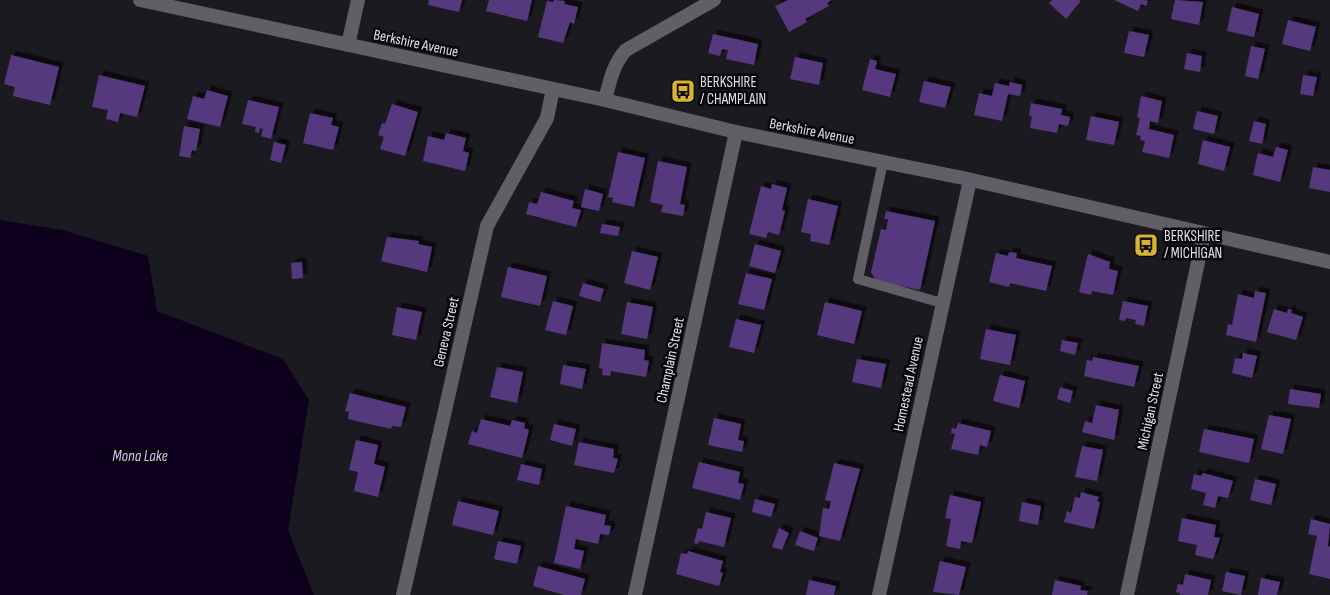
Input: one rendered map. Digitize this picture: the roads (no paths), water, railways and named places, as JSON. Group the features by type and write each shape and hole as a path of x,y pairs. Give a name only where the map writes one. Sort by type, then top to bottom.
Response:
{"street":[{"name":"Berkshire Avenue","path":"140,0 605,100 736,132 970,180 1330,262"},
{"path":"348,46 358,0"},
{"path":"605,100 612,72 618,59 626,50 714,0"},
{"name":"Geneva Street","path":"404,595 487,226 547,118 554,89"},
{"name":"Champlain Street","path":"635,595 736,132"},
{"name":"Homestead Avenue","path":"879,595 970,180"},
{"name":"Michigan Street","path":"1127,595 1204,234"}],"lane":[{"path":"883,162 858,279 942,303"}],"water":[{"name":"Mona Lake","path":"0,220 62,230 148,256 157,311 283,359 309,400 288,530 314,595 0,595"}],"place":[{"name":"BERKSHIRE / CHAMPLAIN","path":"683,91"},
{"name":"BERKSHIRE / MICHIGAN","path":"1146,245"}]}
